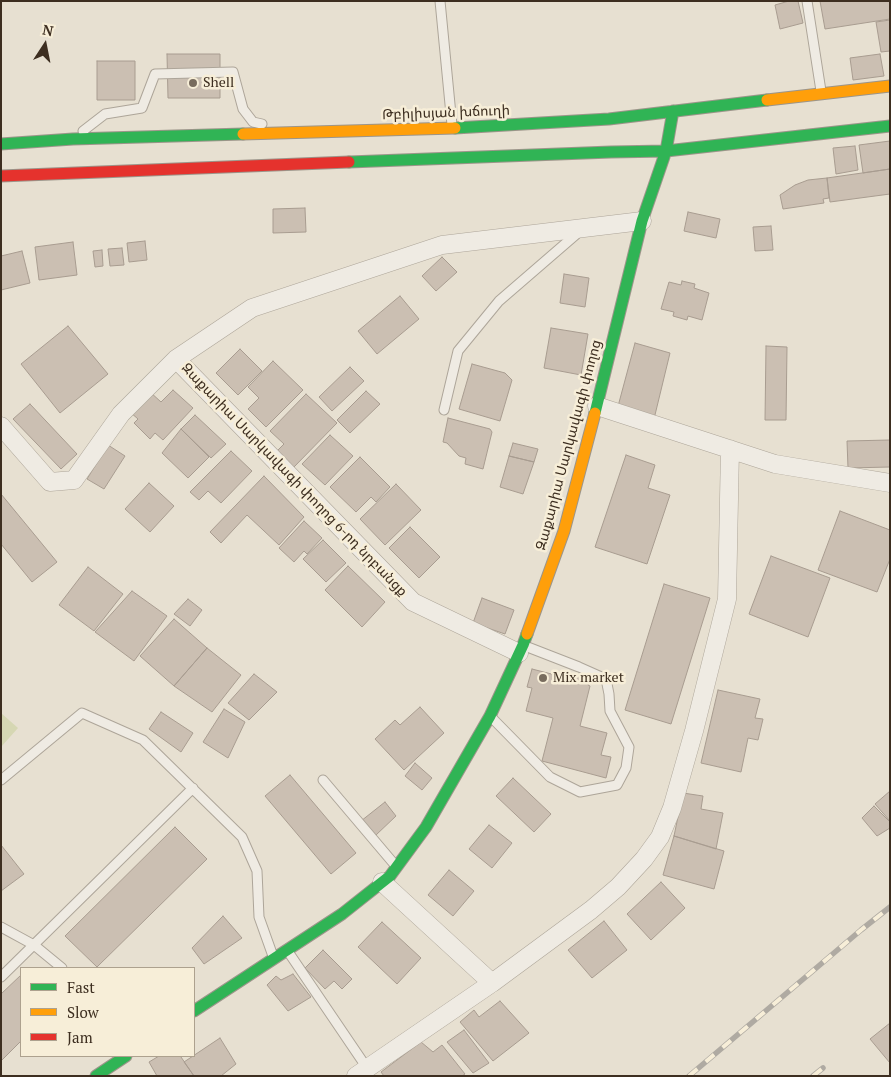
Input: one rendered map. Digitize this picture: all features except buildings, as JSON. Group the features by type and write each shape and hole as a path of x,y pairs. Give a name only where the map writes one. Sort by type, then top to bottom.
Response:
{"main road":[{"name":"Թբիլիսյան խճուղի","path":"1,144 73,139 452,128 609,119 890,86"},
{"name":"Զաքարիա Սարկավագի փողոց","path":"195,1010 342,914 390,876 426,827 490,716 521,649 564,531 597,406 642,221 666,151 673,111"},
{"path":"1,176 666,151 890,126"},
{"path":"96,1076 124,1057"}],"street":[{"name":"Զաքարիա Սարկավագի փողոց 6-րդ նրբանցք","path":"1,426 50,482 74,480 121,414 176,359 252,308 442,245 642,221"},
{"name":"Զաքարիա Սարկավագի փողոց 6-րդ նրբանցք","path":"176,359 412,602 521,649"},
{"path":"597,406 775,464 890,483"},
{"path":"362,1072 492,983 591,910 618,887 644,859 660,837 672,808 692,739 727,599 730,450"},
{"path":"382,882 492,983"}],"lane":[{"path":"440,1 452,128"},
{"path":"807,1 821,94"},
{"path":"73,139 105,114 142,108 155,74 233,72 243,109 253,122 301,133"},
{"path":"444,410 458,351 499,301 584,228"},
{"path":"490,716 550,777 580,792 617,785 626,768 629,747 610,711 606,679 579,667 521,649"},
{"path":"1,780 82,713 143,740 242,837 257,871 259,917 274,959"},
{"path":"323,780 397,867"},
{"path":"1,977 193,788"},
{"path":"1,927 34,945 61,967"},
{"path":"287,951 362,1072"}],"green space":[{"path":"1,713 18,728 1,747"}],"railway":[{"path":"689,1076 890,907"},
{"path":"813,1076 823,1068"}],"traffic: fast":[{"path":"455,128 609,119 767,100"},
{"path":"595,413 642,221 666,151 673,111"},
{"path":"349,162 666,151 890,126"},
{"path":"1,144 73,139 243,134"},
{"path":"195,1010 342,914 390,876 426,827 490,716 527,634"},
{"path":"96,1076 124,1057"}],"traffic: slow":[{"path":"767,100 890,86"},
{"path":"243,134 455,128"},
{"path":"527,634 564,531 595,413"}],"traffic: jam":[{"path":"1,176 349,162"}],"place":[{"name":"Shell","path":"193,83"},
{"name":"Mix market","path":"543,678"}]}
